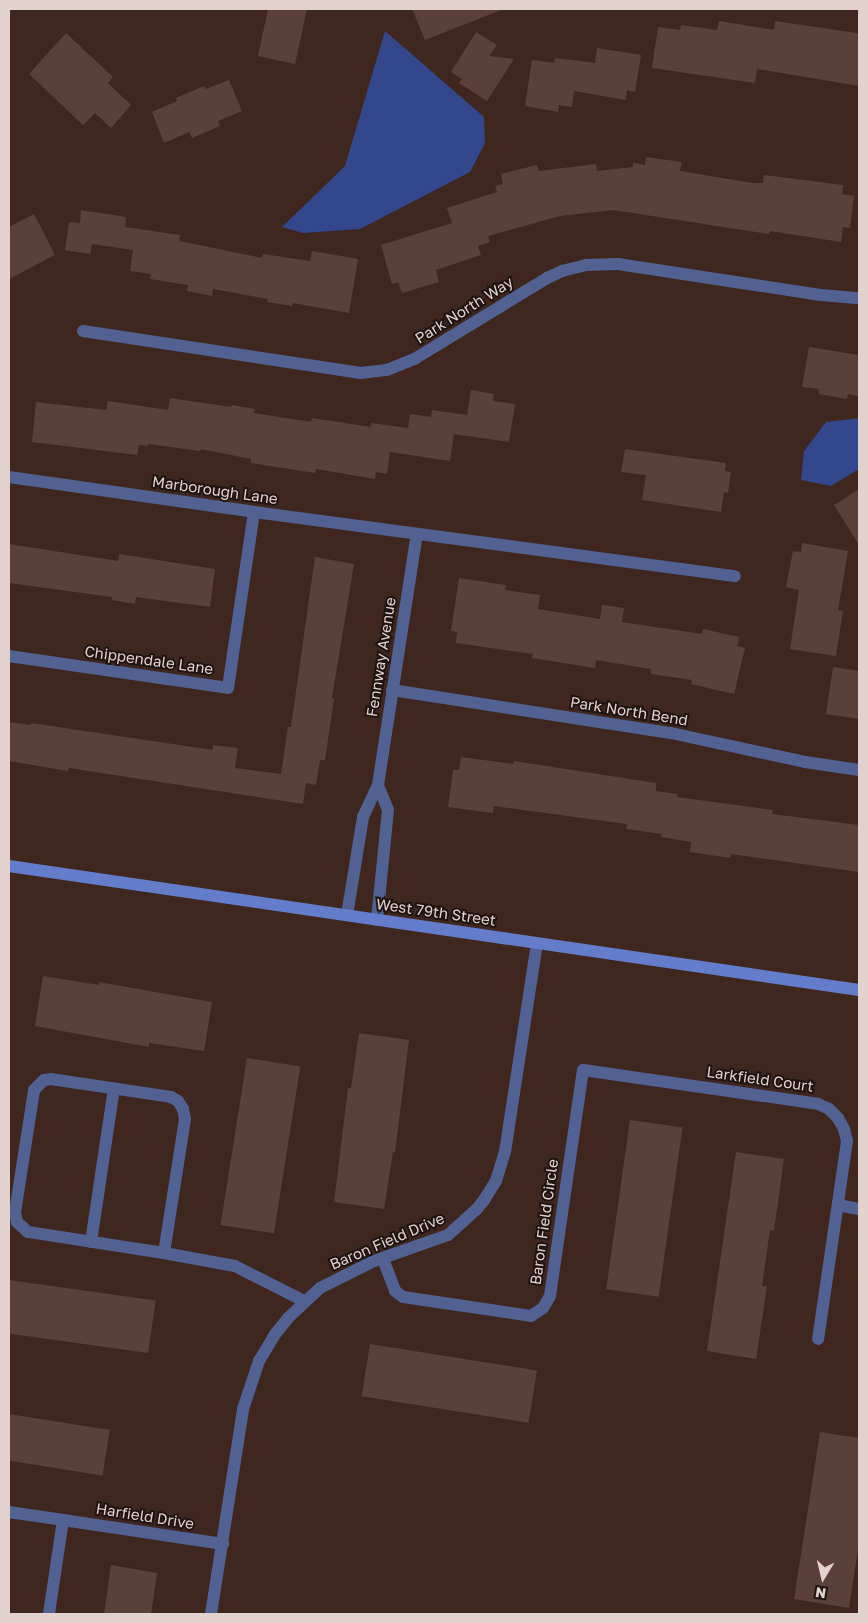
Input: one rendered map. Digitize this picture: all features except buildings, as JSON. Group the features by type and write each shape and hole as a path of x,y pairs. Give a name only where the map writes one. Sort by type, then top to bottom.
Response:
{"main road":[{"name":"West 79th Street","path":"9,866 859,990"}],"street":[{"name":"Park North Way","path":"83,331 361,373 387,370 416,358 547,278 562,271 586,265 618,264 821,295 859,298"},
{"name":"Marborough Lane","path":"9,477 254,512 736,576"},
{"name":"Chippendale Lane","path":"9,656 228,688 254,512"},
{"name":"Fennway Avenue","path":"347,915 363,817 378,785 417,534"},
{"name":"Park North Bend","path":"392,690 671,733 805,762 859,770"},
{"path":"377,920 388,810 378,785"},
{"name":"Baron Field Drive","path":"211,1614 243,1409 259,1362 276,1333 304,1301 337,1278 448,1235 476,1210 496,1181 507,1142 537,943"},
{"name":"Baron Field Circle","path":"383,1259 395,1291 403,1297 531,1316 540,1312 548,1304 550,1296 583,1070"},
{"name":"Larkfield Court","path":"583,1070 818,1104 829,1109 842,1123 847,1141 818,1339"},
{"path":"164,1253 184,1119 183,1109 178,1101 171,1098 51,1079 44,1080 36,1086 32,1096 15,1212 17,1222 28,1232 235,1266 304,1301"},
{"path":"91,1242 114,1089"},
{"path":"838,1205 859,1209"},
{"name":"Harfield Drive","path":"9,1512 223,1544"},
{"path":"49,1614 63,1520"}],"water":[{"path":"385,31 484,117 485,143 470,172 360,229 303,233 282,227 345,166"},
{"path":"859,418 859,469 831,486 801,480 804,451 826,422"}]}
